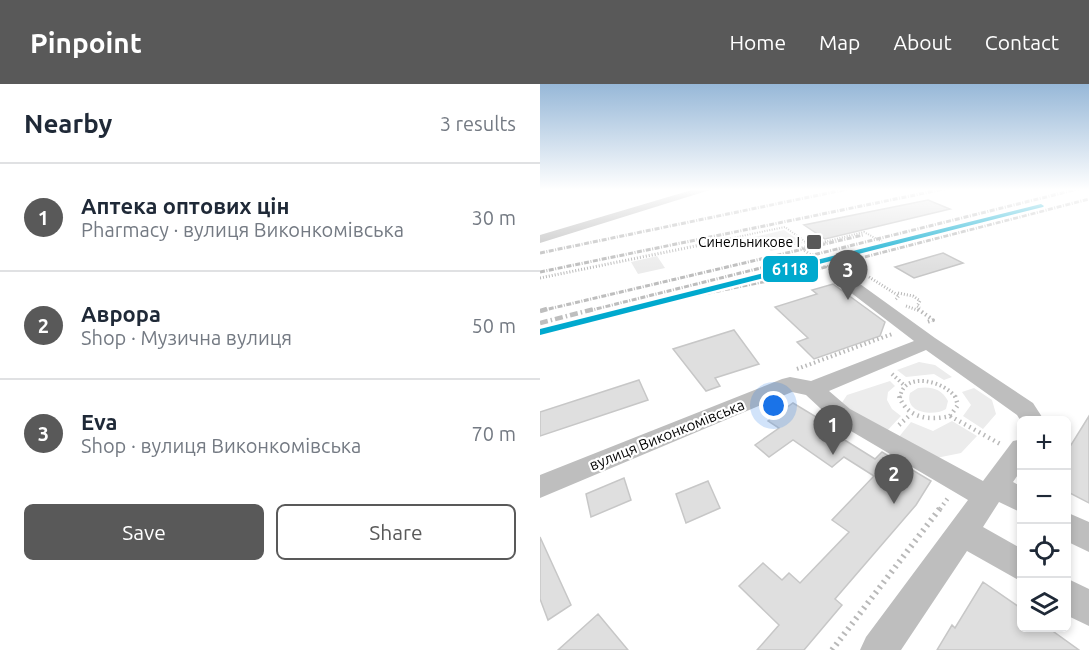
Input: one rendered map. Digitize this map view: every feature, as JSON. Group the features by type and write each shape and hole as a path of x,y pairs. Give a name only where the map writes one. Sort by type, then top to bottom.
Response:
{"street":[{"path":"540,239 619,215"},
{"path":"843,279 928,342 1025,409 1029,416"},
{"name":"вулиця Виконкомівська","path":"540,487 802,386 928,342"},
{"path":"802,386 842,414 960,482 1017,499"},
{"path":"879,650 1017,454"},
{"path":"1071,528 1089,538"},
{"path":"962,531 1017,564"},
{"path":"1071,598 1089,609"}],"path":[{"path":"540,278 784,227 810,245"},
{"path":"843,279 801,248 864,232 887,245"},
{"path":"866,275 901,295 913,296 920,301 917,306 936,319 933,320"},
{"path":"802,386 791,371 909,328"},
{"path":"950,416 958,405 957,398 945,386 919,381 911,382 901,390 900,402 912,414 931,420 950,416 1017,450"},
{"path":"832,650 960,482"}],"shaded area":[{"path":"784,230 803,243 771,251 754,237"},
{"path":"657,256 665,268 638,274 631,262"},
{"path":"919,362 935,365 952,377 944,380 934,374 906,377 897,370"},
{"path":"890,381 895,386 888,392 887,400 892,409 901,416 885,433 841,404 847,395"},
{"path":"918,388 932,388 939,391 948,401 946,409 927,413 915,409 909,400 910,393"},
{"path":"974,388 992,400 996,414 983,429 963,416 971,405 962,392"},
{"path":"952,421 977,436 961,453 936,458 898,438 911,422 933,431"}],"building":[{"path":"852,215 923,215 825,239 804,225"},
{"path":"943,253 963,263 914,278 895,267"},
{"path":"833,284 885,322 880,336 814,359 797,342 808,338 775,307 817,294 812,290"},
{"path":"734,330 759,364 715,378 720,386 706,391 673,349"},
{"path":"639,380 648,400 540,436 540,412"},
{"path":"793,403 818,418 814,421 875,459 882,452 931,481 916,505 835,599 842,605 804,650 757,650 779,625 739,586 763,563 782,580 789,573 800,583 849,532 832,520 874,476 844,457 832,467 793,440 769,457 755,445 779,428 768,421"},
{"path":"1089,416 1089,503 1071,494 1071,445"},
{"path":"624,478 631,500 591,517 586,494"},
{"path":"708,481 720,508 686,523 676,494"},
{"path":"540,537 571,605 548,620 540,599"},
{"path":"983,582 1017,606 1017,632 1054,632 1079,650 937,650 952,625 955,628"},
{"path":"598,614 628,650 558,650"}],"railway":[{"path":"540,253 721,215"},
{"path":"540,272 815,215"},
{"path":"588,311 972,215"},
{"path":"663,302 783,278 1025,215"},
{"path":"547,309 540,311 863,235"},
{"path":"540,323 594,309"}],"transit line":[{"name":"6118","path":"540,332 1004,215"}],"place":[{"name":"Синельникове І","path":"814,242"},
{"name":"Eva","path":"848,300"},
{"name":"Аптека оптових цін","path":"833,455"},
{"name":"Аврора","path":"894,504"}]}
